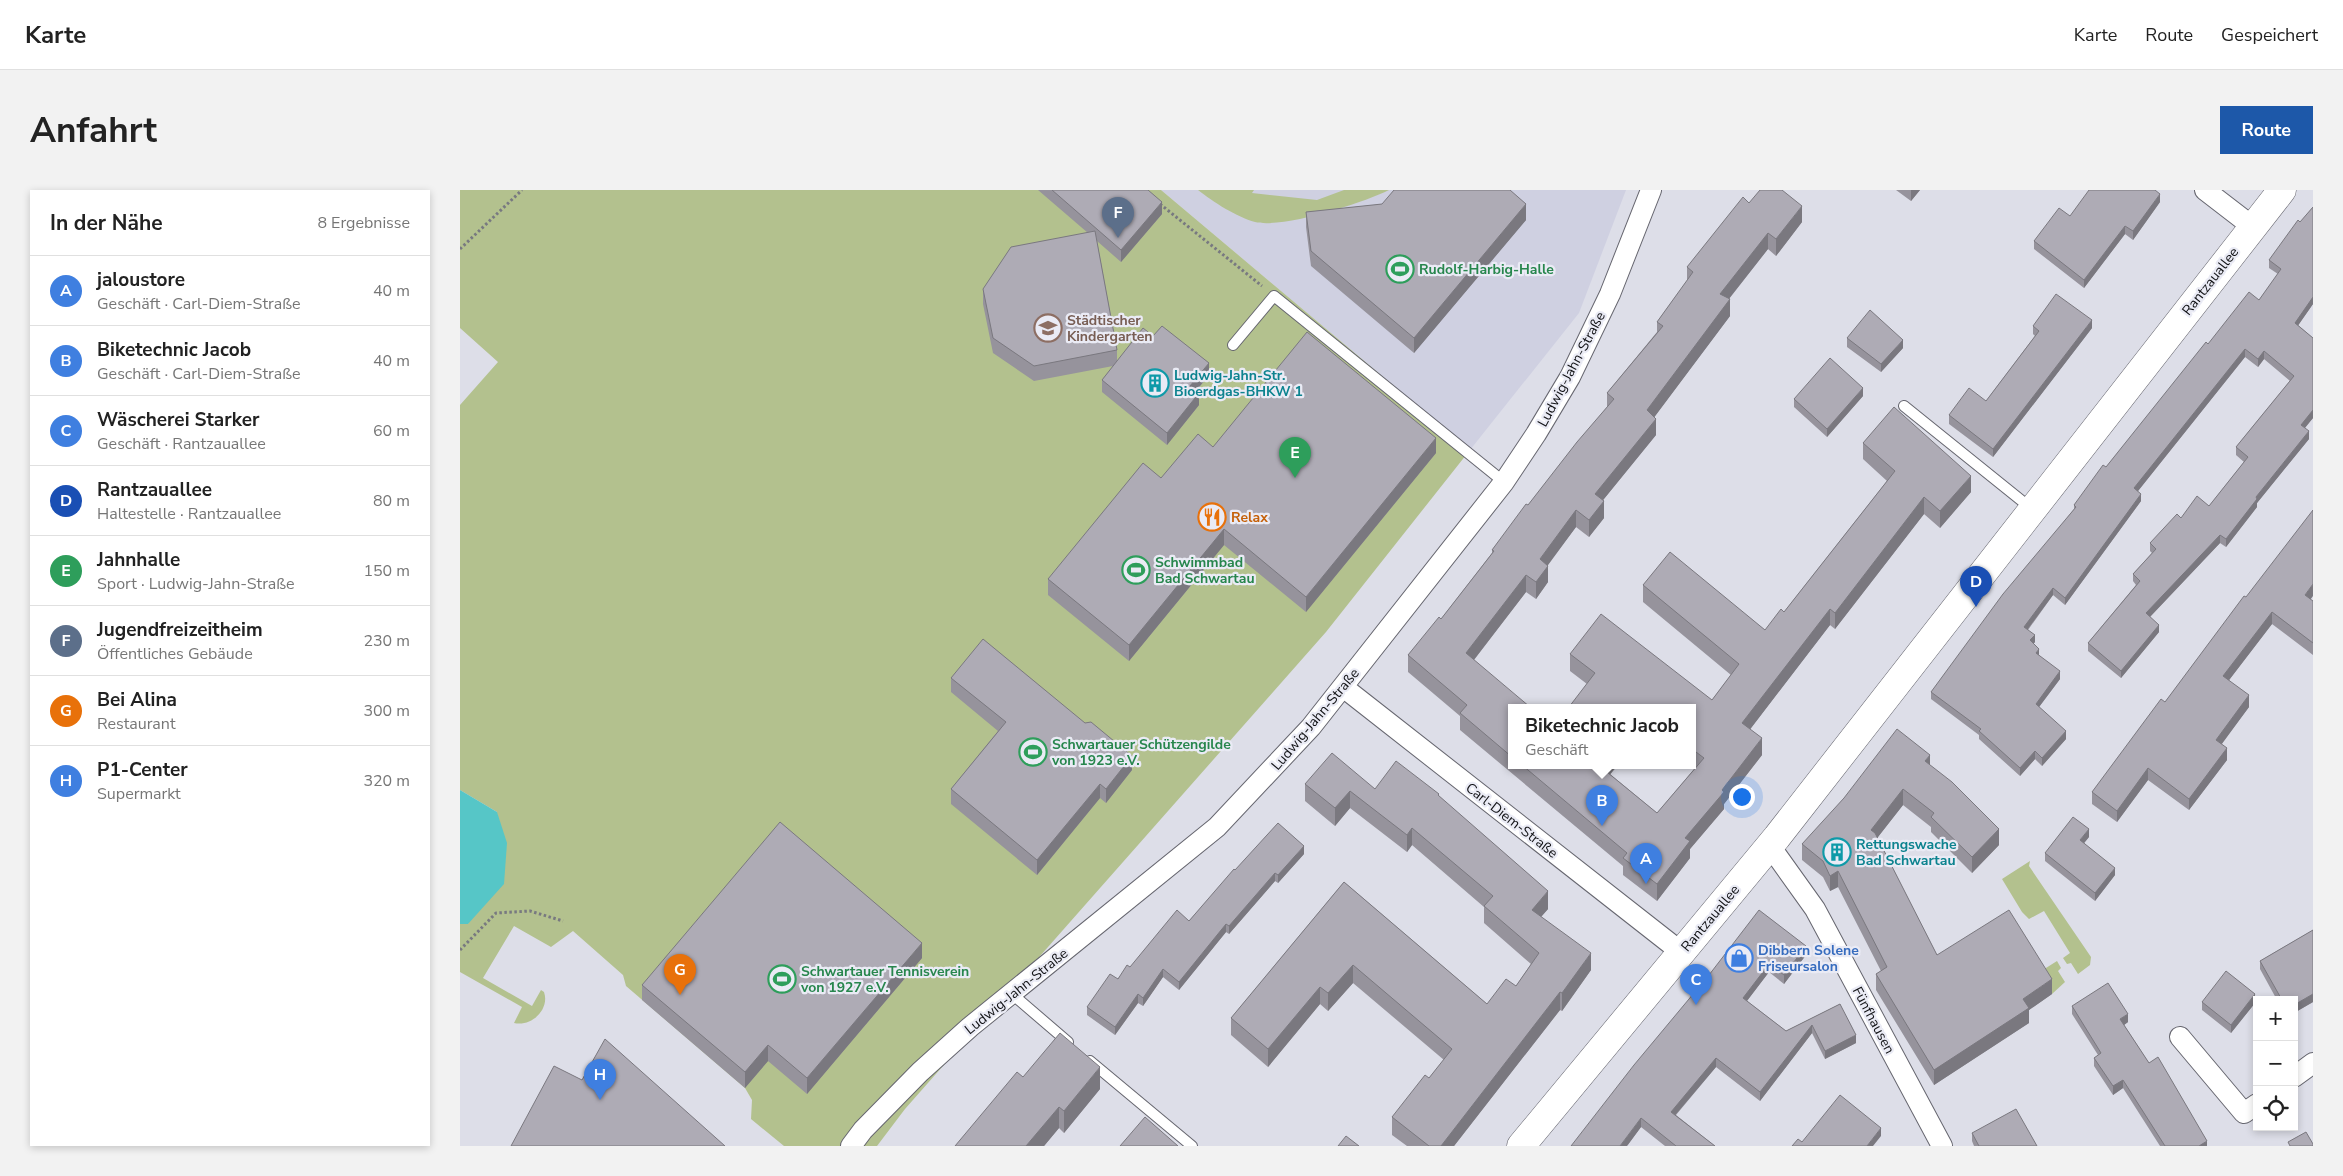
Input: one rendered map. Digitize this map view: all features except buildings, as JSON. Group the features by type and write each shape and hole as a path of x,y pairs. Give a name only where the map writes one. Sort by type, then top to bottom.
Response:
{"main road":[{"name":"Rantzauallee","path":"1521,1146 1770,846 2282,190"}],"street":[{"name":"Ludwig-Jahn-Straße","path":"851,1146 863,1130 920,1072 970,1026 1217,827 1311,727 1504,482 1536,434 1570,377 1610,294 1651,190"},
{"path":"2205,190 2252,227"},
{"name":"Carl-Diem-Straße","path":"1343,687 1681,952"},
{"name":"Fünfhausen","path":"1770,846 1815,909 1942,1146"},
{"path":"2180,1037 2244,1113 2253,1107"},
{"path":"2298,1074 2313,1064"}],"lane":[{"path":"1233,345 1274,296 1504,482"},
{"path":"1904,406 2032,509"},
{"path":"1012,994 1192,1146"}],"path":[{"path":"460,249 522,190"},
{"path":"1159,202 1274,296"},
{"path":"460,950 496,913 530,911 563,920"}],"shaded area":[{"path":"1161,190 1626,190 1579,313 1470,450"}],"green space":[{"path":"460,190 1161,190 1470,450 1326,632 905,1109 877,1146 784,1146 751,1119 752,1100 745,1088 626,986 623,975 573,931 551,947 514,926 483,978 532,1006 541,990 544,992 545,998 542,1010 527,1022 521,1024 514,1023 522,1007 460,972 460,924 468,924 497,812 460,790 460,405 498,362 460,328"},
{"path":"1198,190 1254,190 1252,193 1317,200 1344,190 1389,190 1322,214 1284,222 1267,223 1255,222 1241,217"},
{"path":"2030,861 2029,866 2091,957 2090,965 2078,974 2071,963 2067,964 2063,958 2070,953 2044,911 2029,919 2022,912 2002,879"},
{"path":"2057,961 2061,968 2058,971 2065,982 2052,994 2038,973"}],"water":[{"path":"460,790 497,812 507,843 504,884 468,924 460,924"}],"place":[{"name":"Jugendfreizeitheim","path":"1118,238"},
{"name":"Rudolf-Harbig-Halle","path":"1400,269"},
{"name":"Städtischer Kindergarten","path":"1048,328"},
{"name":"Ludwig-Jahn-Str. Bioerdgas-BHKW 1","path":"1155,383"},
{"name":"Jahnhalle","path":"1295,478"},
{"name":"Relax","path":"1212,517"},
{"name":"Schwimmbad Bad Schwartau","path":"1136,570"},
{"name":"Rantzauallee","path":"1976,607"},
{"name":"Schwartauer Schützengilde von 1923 e.V.","path":"1033,752"},
{"name":"Biketechnic Jacob","path":"1602,826"},
{"name":"Rettungswache Bad Schwartau","path":"1837,852"},
{"name":"jaloustore","path":"1646,884"},
{"name":"Dibbern Solene Friseursalon","path":"1739,958"},
{"name":"Schwartauer Tennisverein von 1927 e.V.","path":"782,979"},
{"name":"Bei Alina","path":"680,995"},
{"name":"Wäscherei Starker","path":"1696,1005"},
{"name":"P1-Center","path":"600,1100"}]}
